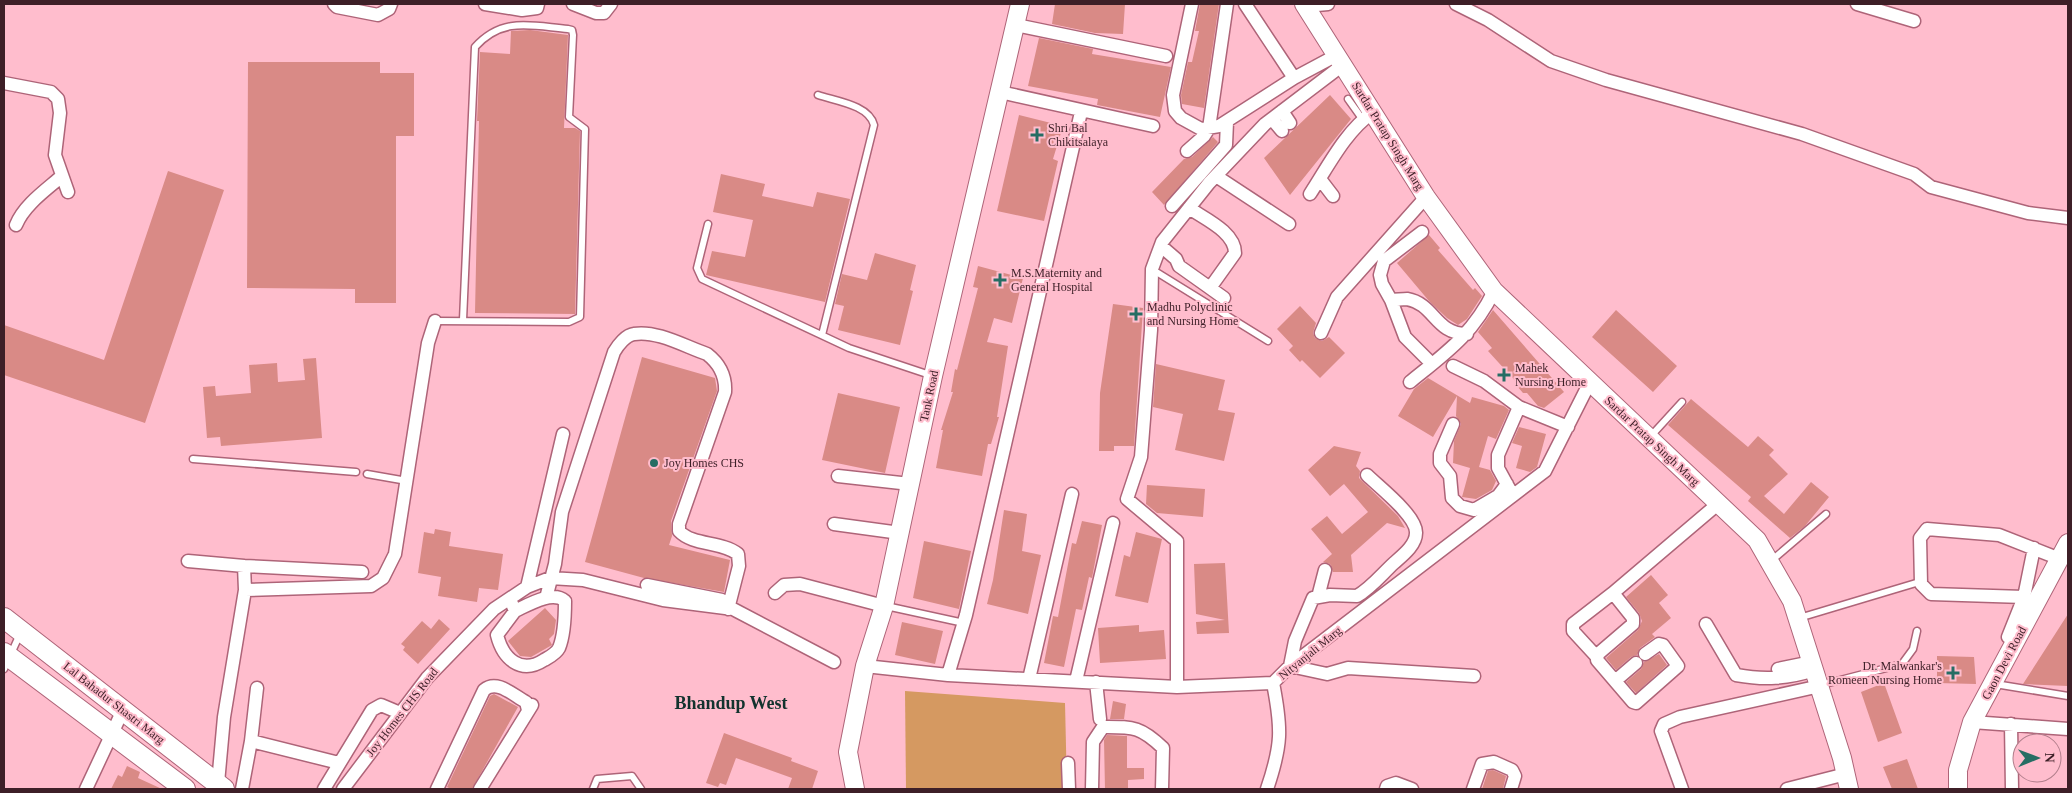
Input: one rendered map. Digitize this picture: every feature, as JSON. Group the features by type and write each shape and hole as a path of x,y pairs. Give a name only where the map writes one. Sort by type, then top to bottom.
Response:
{"main road":[{"name":"Lal Bahadur Shastri Marg","path":"4,618 219,787"},
{"name":"Lal Bahadur Shastri Marg","path":"6,660 185,789"}],"street":[{"path":"334,4 337,7 378,15 389,9 390,4"},
{"path":"485,4 522,10 537,8 538,4"},
{"path":"573,4 596,13 604,13 611,4"},
{"name":"Tank Road","path":"854,789 848,752 865,666 884,606 933,376 1020,4"},
{"path":"1192,4 1173,95 1175,111 1182,118 1201,129 1219,126 1227,122 1294,78 1340,59"},
{"path":"1187,151 1204,136 1209,128 1227,4"},
{"path":"1245,4 1294,78"},
{"path":"1305,5 1328,4"},
{"path":"1456,4 1488,20 1551,61 1606,80 1802,134 1914,174 1932,187 2028,213 2068,218"},
{"path":"1857,4 1878,7 1914,21"},
{"name":"Sardar Pratap Singh Marg","path":"1305,5 1340,59 1368,116 1494,291 1757,540 1792,601 1815,673 1845,785"},
{"path":"1016,25 1166,56"},
{"path":"1177,687 1177,541 1128,499 1140,457 1155,271 1161,246 1216,176 1277,115 1340,59"},
{"path":"4,83 51,92 58,99 60,113 56,155 68,192"},
{"path":"1000,92 1081,112 1153,126"},
{"path":"948,675 964,623 1081,112"},
{"path":"1277,115 1286,127"},
{"path":"1310,194 1342,145 1368,116"},
{"path":"1172,206 1226,145 1227,122"},
{"path":"16,225 19,218 42,193 62,176"},
{"path":"1216,176 1225,184 1289,224"},
{"path":"1320,179 1333,196"},
{"path":"1321,333 1324,330 1331,308 1337,297 1426,197"},
{"path":"1189,208 1230,238 1235,248 1235,253 1210,288"},
{"path":"1422,232 1384,260 1380,275 1382,284 1391,300 1406,337 1432,364"},
{"path":"1161,246 1176,259 1179,266 1224,298"},
{"path":"1410,382 1467,334 1483,314 1494,291"},
{"path":"1391,300 1407,300 1421,304 1454,334 1467,334"},
{"path":"245,590 371,586 383,578 395,554 428,342 436,321"},
{"path":"546,598 562,512 614,352 620,343 632,334 650,334 707,354 714,359 726,380 725,392 679,524 679,531 685,537 730,548 738,554 739,566 729,605"},
{"path":"1453,366 1484,381 1518,407 1568,427"},
{"name":"Nityanjali Marg","path":"865,666 948,675 1177,687 1273,683 1290,666 1545,472 1590,382"},
{"path":"1513,496 1498,468 1498,455 1518,407"},
{"path":"1453,424 1440,454 1440,463 1443,470 1450,476 1452,498 1460,506 1474,510 1498,496 1507,484"},
{"path":"510,608 546,598 557,597 564,601 558,648 553,655 534,666 522,667 514,664 498,642 563,434"},
{"path":"1367,475 1408,514 1415,525 1414,541 1408,551 1357,596 1330,595 1318,597 1310,603 1295,642 1290,666 1327,674 1348,668 1474,676"},
{"path":"838,476 910,484"},
{"path":"1028,678 1072,494"},
{"path":"1615,681 1659,644 1663,645 1678,666 1636,702 1630,700 1597,660 1596,656 1573,631 1573,624 1613,593 1719,503"},
{"path":"1076,681 1113,523"},
{"path":"834,524 900,533"},
{"path":"2024,597 1931,594 1921,584 1920,538 1927,529 2000,535 2060,559"},
{"name":"Gaon Devi Road","path":"1958,789 1958,770 1972,722 1993,683 2018,626 2068,543"},
{"path":"2008,637 2018,626 2034,548"},
{"path":"188,561 362,572"},
{"path":"219,787 224,717 245,590 244,566"},
{"path":"1318,597 1325,570"},
{"path":"510,608 550,578 583,580 663,600 729,605"},
{"path":"775,593 784,585 800,584 884,606"},
{"path":"647,585 729,605 733,609 834,662"},
{"path":"1596,656 1633,624 1632,618 1613,593"},
{"name":"Joy Homes CHS Road","path":"343,789 427,678 510,608"},
{"path":"1706,624 1736,675 1759,679 1781,679 1815,673"},
{"path":"1778,669 1815,673"},
{"path":"1682,789 1661,731 1664,724 1815,673"},
{"path":"1096,682 1100,719"},
{"path":"1267,789 1278,758 1281,724 1273,683"},
{"path":"436,789 484,690 488,686 497,685 531,707 480,789"},
{"path":"242,789 251,742 257,688"},
{"path":"324,789 372,710 381,705 400,713"},
{"path":"86,789 113,736 123,710"},
{"path":"1972,722 2068,729"},
{"path":"2011,724 2012,789"},
{"path":"1092,789 1093,742 1103,727 1132,727 1148,733 1163,748 1162,789"},
{"path":"251,742 339,763"},
{"path":"1473,789 1482,764 1488,762 1512,770 1515,776 1511,789"},
{"path":"1068,763 1069,789"},
{"path":"1386,789 1387,786 1396,783 1412,789"},
{"path":"1787,789 1845,785"}],"lane":[{"path":"436,321 569,322 576,321 582,313 585,129 569,117 572,30 511,25 495,29 475,47 463,320"},
{"path":"818,95 861,110 872,118 874,125 822,335"},
{"path":"1348,99 1368,116"},
{"path":"708,224 697,268 702,279 849,348 933,376"},
{"path":"1155,271 1268,341"},
{"path":"1650,438 1682,402"},
{"path":"193,459 356,472"},
{"path":"367,474 407,481"},
{"path":"1770,562 1826,514"},
{"path":"1798,618 1916,583"},
{"path":"884,606 964,623"},
{"path":"6,660 22,631"},
{"path":"1815,673 1902,664 1914,649 1917,631"},
{"path":"1993,683 2068,696"},
{"path":"593,789 597,779 632,776 641,789"}],"shaded area":[{"path":"905,691 1065,703 1067,789 906,789"}],"building":[{"path":"1055,4 1125,4 1123,34 1095,33 1052,24"},
{"path":"1200,4 1219,4 1204,108 1182,104 1181,95 1188,62 1192,62 1199,31 1195,31"},
{"path":"530,30 568,35 564,128 575,128 580,131 575,314 475,313 479,121 477,121 480,52 510,54 511,31"},
{"path":"1039,38 1093,49 1092,54 1171,67 1160,117 1097,105 1098,99 1028,86"},
{"path":"248,62 380,62 380,73 414,73 414,136 396,136 396,303 355,303 355,289 247,288"},
{"path":"1330,95 1351,119 1290,195 1264,158"},
{"path":"1019,115 1063,126 1053,159 1058,161 1044,221 997,211"},
{"path":"1213,137 1218,142 1164,205 1152,192 1184,159 1192,157"},
{"path":"168,171 224,190 145,423 4,375 4,325 104,360"},
{"path":"721,174 765,184 762,196 813,207 817,192 850,199 825,302 706,275 712,251 745,257 753,220 713,212"},
{"path":"1429,235 1440,248 1438,250 1473,290 1475,288 1482,296 1467,319 1458,325 1447,318 1429,301 1397,263"},
{"path":"875,253 916,265 910,290 913,291 900,345 838,330 844,306 835,304 842,274 867,280"},
{"path":"978,266 1023,278 1012,323 994,318 987,342 1008,346 997,417 999,417 991,444 988,444 982,476 936,468 943,430 941,430 953,392 951,392 955,369 957,370 978,288 973,287"},
{"path":"1113,304 1143,308 1134,446 1114,446 1114,451 1099,451 1100,393"},
{"path":"1300,306 1316,323 1313,333 1315,338 1322,341 1329,337 1345,353 1320,378 1302,360 1300,362 1289,350 1293,346 1277,329"},
{"path":"1493,310 1564,392 1544,408 1538,406 1527,393 1523,393 1517,386 1519,385 1488,351 1492,348 1478,332"},
{"path":"1616,310 1677,366 1653,392 1592,337"},
{"name":"Joy Homes CHS","path":"642,357 715,378 717,391 671,521 672,536 669,545 730,560 724,592 644,578 585,562"},
{"path":"316,358 322,438 221,446 220,437 207,438 203,387 215,386 216,396 251,393 249,365 277,363 278,382 305,380 303,359"},
{"path":"1156,364 1225,380 1218,410 1235,413 1224,461 1175,450 1183,414 1153,407"},
{"path":"1428,378 1470,403 1472,397 1504,406 1509,410 1496,439 1488,436 1479,467 1490,470 1496,481 1492,490 1476,499 1462,497 1470,468 1453,463 1454,441 1461,424 1456,416 1457,396 1433,437 1398,416 1414,389"},
{"path":"838,393 900,407 885,473 822,460"},
{"path":"1691,399 1748,447 1758,436 1774,450 1769,455 1788,474 1764,496 1784,514 1811,482 1829,497 1805,526 1790,538 1748,501 1751,497 1668,425"},
{"path":"1519,427 1546,434 1537,467 1530,472 1516,468 1522,446 1512,443"},
{"path":"1334,446 1361,452 1356,466 1360,471 1359,478 1398,516 1405,528 1387,523 1351,555 1353,572 1333,572 1330,564 1323,562 1332,554 1311,529 1327,516 1342,534 1368,512 1344,484 1330,496 1308,470"},
{"path":"1147,485 1205,489 1203,517 1157,513 1146,504"},
{"path":"1004,510 1027,514 1022,551 1041,555 1028,614 987,604 993,580"},
{"path":"1082,521 1102,525 1092,578 1089,577 1082,610 1076,609 1064,667 1044,663 1053,616 1058,617 1072,543 1076,544"},
{"path":"435,529 451,532 449,546 503,554 498,590 479,588 477,602 438,596 441,577 418,573 424,532 434,534"},
{"path":"1136,532 1162,539 1148,603 1115,596 1124,555 1130,557"},
{"path":"924,541 971,551 959,609 913,598"},
{"path":"1225,563 1229,633 1197,634 1196,622 1225,620 1196,614 1194,564"},
{"path":"1651,575 1668,595 1659,603 1671,618 1652,634 1655,637 1640,648 1637,655 1631,657 1616,670 1606,658 1638,630 1642,621 1639,613 1626,597"},
{"path":"545,608 556,620 554,634 549,639 552,645 531,657 520,656 508,641"},
{"path":"2068,614 2068,686 2023,684"},
{"path":"439,619 450,629 418,664 403,650 405,647 401,644 422,621 431,629"},
{"path":"902,622 943,631 935,664 895,655"},
{"path":"1139,625 1139,632 1164,630 1166,659 1100,663 1098,628"},
{"path":"1659,654 1667,665 1636,693 1626,682 1641,669 1644,662"},
{"path":"1937,656 1974,657 1976,684 1937,683"},
{"path":"1884,683 1902,733 1878,742 1861,692"},
{"path":"494,694 518,707 472,789 451,789 447,787 490,696"},
{"path":"1113,701 1126,704 1124,719 1110,719"},
{"path":"724,733 792,758 791,761 818,771 812,789 788,789 792,778 736,758 726,785 720,783 718,787 706,783"},
{"path":"1107,735 1127,736 1127,768 1144,768 1144,779 1128,780 1128,789 1105,789 1104,740"},
{"path":"1907,759 1918,789 1892,789 1883,767"},
{"path":"127,766 140,772 138,778 162,789 111,789 118,775 122,777"},
{"path":"1493,770 1506,776 1503,789 1482,789 1488,771"}],"place":[{"name":"Shri Bal Chikitsalaya","path":"1037,135"},
{"name":"M.S.Maternity and General Hospital","path":"1000,280"},
{"name":"Madhu Polyclinic and Nursing Home","path":"1136,314"},
{"name":"Mahek Nursing Home","path":"1504,375"},
{"name":"Joy Homes CHS","path":"654,463"},
{"name":"Dr. Malwankar's Romeen Nursing Home","path":"1953,673"}],"district":[{"name":"Bhandup West","path":"731,703"}]}
